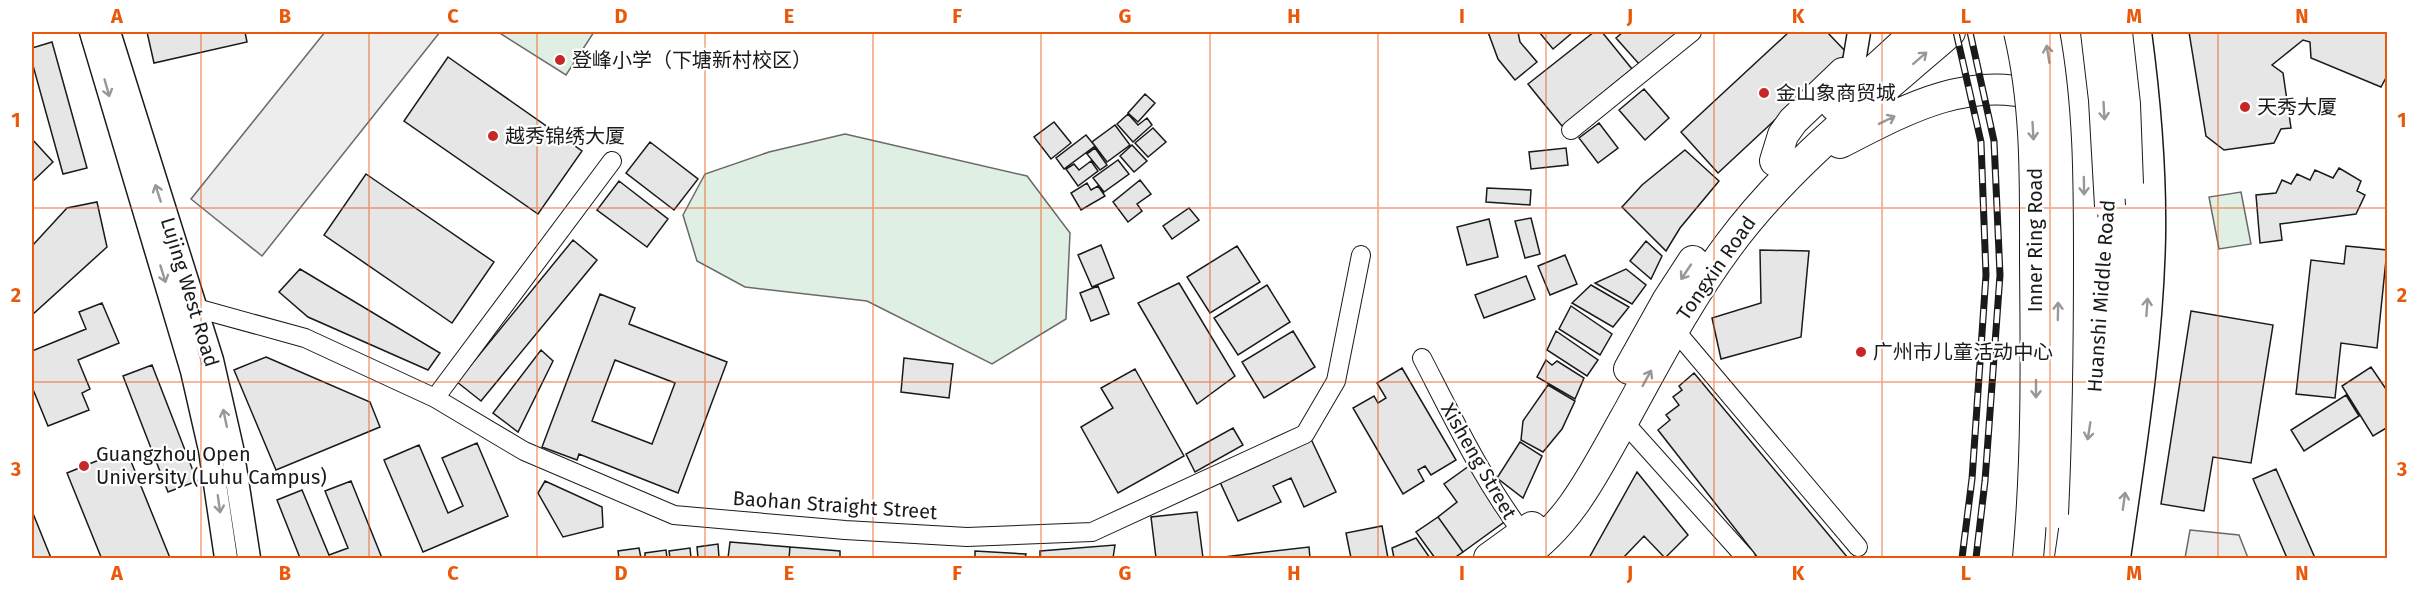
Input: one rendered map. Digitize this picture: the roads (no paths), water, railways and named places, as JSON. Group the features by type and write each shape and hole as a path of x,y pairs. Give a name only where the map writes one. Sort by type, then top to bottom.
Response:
{"highway":[{"path":"1887,32 1794,121 1783,135 1786,163 1932,100 1965,91 1997,89 2036,95 2081,117"},
{"name":"Tongxin Road","path":"1530,550 1560,524 1575,506 1674,329 1786,163 1916,32"},
{"name":"Tongxin Road","path":"1530,550 1539,520 1567,483 1651,328 1682,277 1728,213 1786,163 1950,32"},
{"name":"Inner Ring Road","path":"2019,32 2029,81 2034,152 2036,424 2028,558"},
{"name":"Inner Ring Road","path":"2044,32 2054,102 2058,186 2055,472 2048,558"},
{"name":"Huanshi Middle Road","path":"2095,558 2115,412 2127,299 2119,205 2096,32"},
{"name":"Huanshi Middle Road","path":"2070,558 2119,205 2125,104 2117,32"},
{"path":"2040,558 2043,539 2062,497"},
{"path":"2102,503 2108,558"},
{"path":"1489,558 1530,550"}],"main road":[{"name":"Huanshi Middle Road","path":"2064,558 2062,497 2084,263 2085,223 2080,86 2074,32"},
{"path":"2116,558 2142,370 2151,235 2149,140 2137,32"},
{"path":"2080,86 2090,62 2106,56 2118,58 2128,65 2144,85"}],"street":[{"name":"Lujing West Road","path":"91,32 192,371 210,450 226,558"},
{"name":"Lujing West Road","path":"109,32 212,360 232,448 249,558"},
{"path":"1571,130 1692,32"},
{"path":"1854,62 1859,32"},
{"path":"435,398 612,161"},
{"name":"Baohan Straight Street","path":"196,308 305,338 435,398 524,451 674,515 846,530 967,537 1092,532 1305,434 1336,381 1361,255"},
{"path":"1674,329 1858,547"},
{"name":"Xisheng Street","path":"1422,358 1461,434 1530,550"},
{"path":"1623,421 1746,558"}],"railway":[{"path":"1956,32 1981,142 1986,275 1972,479 1962,558"},
{"path":"1970,32 1994,141 2000,275 1985,481 1976,558"}],"place":[{"name":"登峰小学（下塘新村校区）","path":"560,60"},
{"name":"金山象商贸城","path":"1764,93"},
{"name":"天秀大厦","path":"2245,107"},
{"name":"越秀锦绣大厦","path":"493,136"},
{"name":"广州市儿童活动中心","path":"1861,352"},
{"name":"Guangzhou Open University (Luhu Campus)","path":"84,466"}]}
